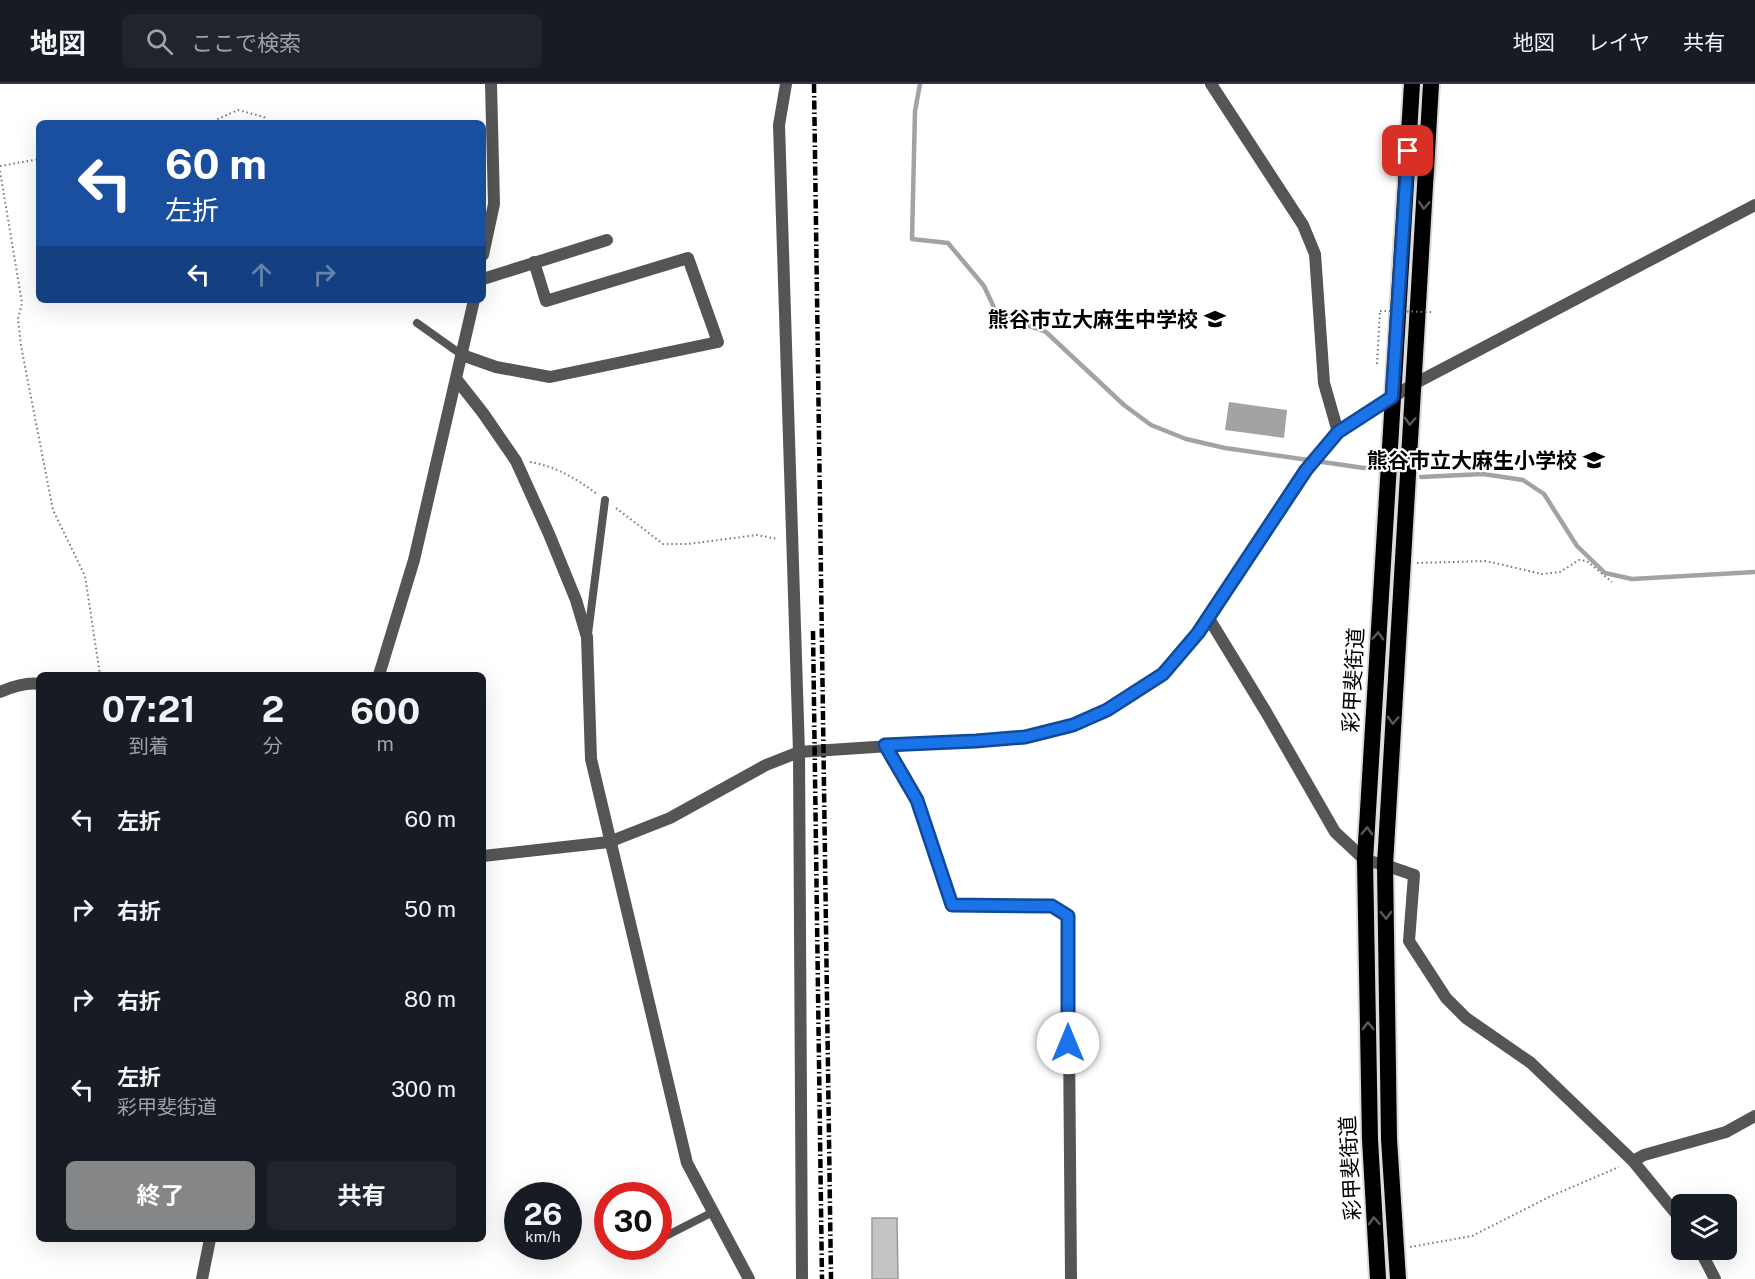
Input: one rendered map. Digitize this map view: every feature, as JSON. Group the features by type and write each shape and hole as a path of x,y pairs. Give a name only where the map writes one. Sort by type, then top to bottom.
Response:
{"highway":[{"name":"彩甲斐街道","path":"1378,1279 1370,1139 1365,860 1412,84"},
{"name":"彩甲斐街道","path":"1397,1276 1389,1139 1385,865 1431,84"}],"street":[{"path":"486,241 494,204 491,84"},
{"path":"786,84 779,125 800,752 802,1279"},
{"path":"1211,84 1303,225 1315,254 1324,383 1338,432"},
{"path":"486,856 609,842 670,818 766,765 800,752 1025,737 1073,725 1107,710 1163,674 1198,633 1306,470 1338,432 1412,385 1755,205"},
{"path":"486,278 607,240"},
{"path":"462,355 496,367 550,377 718,342 688,258 546,301 534,262"},
{"path":"380,672 414,560 473,303"},
{"path":"457,380 516,461 576,600 587,637 591,759 687,1163 749,1279"},
{"path":"1208,617 1335,832 1365,860 1414,875 1409,941 1446,998 1466,1018 1531,1063 1633,1161 1671,1208"},
{"path":"0,692 36,683"},
{"path":"885,745 917,800 952,905 1052,906 1068,916 1071,1279"},
{"path":"1633,1161 1644,1155 1726,1132 1755,1116"},
{"path":"202,1279 209,1242"},
{"path":"1705,1260 1715,1279"},
{"path":"1378,1279 1397,1276"}],"lane":[{"path":"417,323 462,355"},
{"path":"587,637 605,500"},
{"path":"672,1233 713,1212"}],"path":[{"path":"216,120 238,110 264,117 266,120"},
{"path":"0,166 36,160"},
{"path":"0,171 22,303 18,319 21,346 53,510 85,576 100,672"},
{"path":"1377,364 1380,311 1433,312"},
{"path":"516,461 548,465 583,483 663,544 688,544 757,535 792,542"},
{"path":"1402,564 1486,561 1542,574 1560,572 1579,560 1587,561 1612,582"},
{"path":"1395,1249 1472,1236 1549,1197 1633,1161"}],"shaded area":[{"path":"1229,402 1287,410 1284,438 1225,430"}],"building":[{"path":"872,1218 897,1218 898,1279 872,1279"}],"waterway":[{"path":"920,84 915,111 912,239 948,243 984,286 997,314 1046,332 1124,405 1151,425 1186,439 1225,448 1371,469"},
{"path":"1421,477 1483,474 1523,480 1544,494 1577,546 1605,573 1632,579 1755,572"}],"railway":[{"path":"814,84 831,1279"},
{"path":"813,631 822,1279"}],"place":[{"name":"熊谷市立大麻生中学校","path":"1215,319"},
{"name":"熊谷市立大麻生小学校","path":"1594,460"}],"route":[{"path":"1068,1043 1068,916 1052,906 952,905 917,800 885,745 1025,737 1073,725 1107,710 1163,674 1198,633 1306,470 1338,432 1392,397 1408,151"}]}
